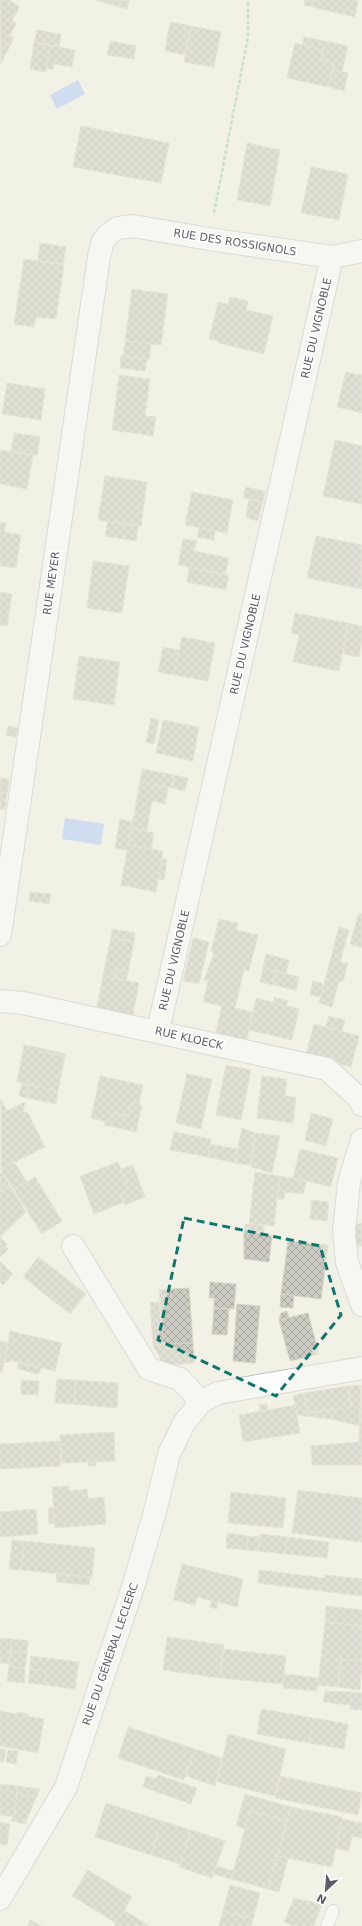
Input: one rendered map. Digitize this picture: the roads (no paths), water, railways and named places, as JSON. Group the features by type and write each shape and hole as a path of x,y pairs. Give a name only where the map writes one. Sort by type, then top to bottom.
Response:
{"street":[{"name":"RUE DES ROSSIGNOLS","path":"109,234 118,228 133,226 332,257 362,251"},
{"name":"RUE MEYER","path":"0,935 98,257 103,241 109,234"},
{"name":"RUE DU VIGNOBLE","path":"158,1031 332,257"},
{"name":"RUE KLOECK","path":"0,1001 23,1003 158,1031 327,1069 360,1099 362,1105"},
{"path":"362,1140 349,1182 344,1232 347,1262 362,1305"},
{"path":"73,1246 149,1369 180,1379 201,1402"},
{"name":"RUE DU GÉNÉRAL LECLERC","path":"0,1899 66,1787 134,1584 154,1515 169,1454 184,1423 201,1402 218,1393 362,1368"}],"lane":[{"path":"327,1926 333,1911"}],"water":[{"path":"78,80 85,94 57,109 50,95"},
{"path":"65,818 104,824 101,845 62,839"}]}
